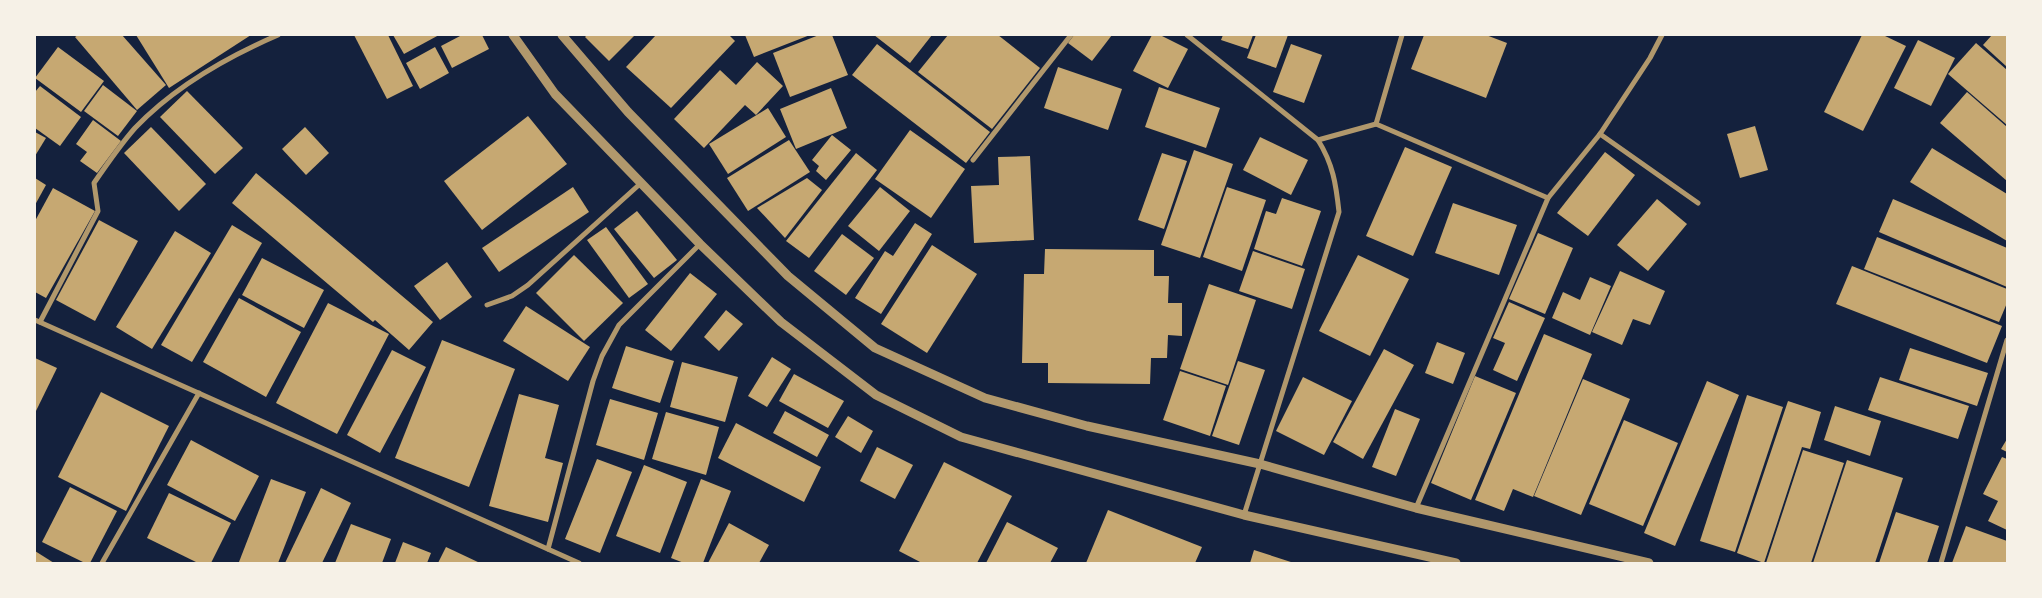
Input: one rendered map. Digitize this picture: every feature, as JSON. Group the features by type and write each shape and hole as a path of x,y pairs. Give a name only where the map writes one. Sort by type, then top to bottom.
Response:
{"street":[{"path":"278,35 242,51 193,81 166,102 131,134 94,183 98,211 38,321 579,563"},
{"path":"513,35 555,94 700,244 781,322 876,395 961,437 1244,515 1456,563"},
{"path":"562,35 628,112 788,276 875,348 985,398 1087,426 1260,464 1416,508 1649,563"},
{"path":"973,160 1071,35"},
{"path":"1187,35 1318,140 1329,158 1336,183 1339,212 1244,515"},
{"path":"1376,124 1402,35"},
{"path":"1416,508 1548,198 1600,134 1650,58 1662,35"},
{"path":"1318,140 1376,124 1548,198"},
{"path":"1600,134 1698,203"},
{"path":"487,305 512,296 528,285 641,183"},
{"path":"548,549 602,356 619,325 700,244"},
{"path":"1941,563 2007,340"},
{"path":"102,563 199,392"}],"building":[{"path":"78,35 122,35 166,85 137,110 75,37"},
{"path":"136,35 251,35 169,88"},
{"path":"354,35 388,35 413,86 387,99"},
{"path":"393,35 439,35 404,54"},
{"path":"462,35 482,35 489,49 452,68 441,46"},
{"path":"587,35 635,35 609,61 585,37"},
{"path":"656,35 729,35 735,41 671,108 626,67"},
{"path":"745,35 810,35 754,57"},
{"path":"819,35 832,35 848,75 790,97 773,53"},
{"path":"874,35 932,35 910,63"},
{"path":"948,35 998,35 1040,68 992,129 918,72"},
{"path":"1074,35 1112,35 1092,61 1068,43"},
{"path":"1152,35 1160,35 1188,49 1168,88 1133,71"},
{"path":"1223,35 1253,35 1248,49 1221,40"},
{"path":"1256,35 1288,35 1276,68 1247,58"},
{"path":"1424,35 1486,35 1507,43 1486,98 1411,69"},
{"path":"1862,35 1883,35 1906,46 1863,131 1824,112"},
{"path":"1992,35 2007,35 2007,67 1983,45"},
{"path":"1918,40 1955,58 1931,106 1894,88"},
{"path":"1976,43 2007,70 2007,125 1948,74"},
{"path":"877,44 990,132 966,163 852,75"},
{"path":"1291,44 1322,55 1304,103 1273,92"},
{"path":"58,47 104,81 81,112 35,78"},
{"path":"435,47 449,73 420,89 406,63"},
{"path":"757,62 783,86 756,115 745,105 704,148 674,119 720,70 736,85"},
{"path":"1058,67 1122,89 1108,130 1044,108"},
{"path":"103,85 137,111 118,136 84,111"},
{"path":"40,86 81,117 60,146 35,128 35,92"},
{"path":"1159,87 1220,108 1206,148 1145,127"},
{"path":"831,88 847,128 796,149 780,109"},
{"path":"187,91 243,148 215,174 160,117"},
{"path":"1967,92 2007,127 2007,181 1940,123"},
{"path":"768,108 786,137 728,174 709,144"},
{"path":"528,116 567,164 482,230 444,181"},
{"path":"93,120 121,141 97,173 80,161 87,152 76,144"},
{"path":"1755,126 1768,170 1740,178 1727,134"},
{"path":"151,127 206,184 179,211 124,153"},
{"path":"305,127 329,153 306,175 282,149"},
{"path":"910,130 965,169 931,218 875,179"},
{"path":"35,132 46,138 35,156"},
{"path":"832,135 851,150 826,180 816,171 819,166 812,160"},
{"path":"1260,137 1308,160 1291,195 1243,170"},
{"path":"789,140 810,172 748,211 727,178"},
{"path":"1405,147 1452,167 1413,256 1366,236"},
{"path":"1932,148 2007,194 2007,241 1910,182"},
{"path":"1194,150 1233,164 1200,258 1161,245"},
{"path":"1605,152 1635,175 1588,236 1557,213"},
{"path":"856,153 877,170 809,258 786,241"},
{"path":"1162,153 1187,161 1164,229 1138,220"},
{"path":"1030,156 1034,240 974,243 971,186 999,185 998,157"},
{"path":"256,173 433,322 409,350 232,203"},
{"path":"35,178 46,185 35,205"},
{"path":"807,178 822,190 785,238 757,208"},
{"path":"573,187 589,212 499,272 482,248"},
{"path":"880,187 910,211 879,251 848,226"},
{"path":"1227,187 1266,200 1242,271 1203,257"},
{"path":"53,188 95,211 46,298 35,292 35,221"},
{"path":"1282,198 1321,211 1302,266 1254,249 1266,211 1276,214"},
{"path":"1657,199 1687,224 1648,271 1617,245"},
{"path":"1893,199 2007,248 2007,287 1879,232"},
{"path":"1453,203 1517,225 1499,275 1435,253"},
{"path":"637,211 677,260 654,278 614,229"},
{"path":"99,220 138,241 95,321 56,300"},
{"path":"915,223 932,234 881,314 855,298 885,251 893,256"},
{"path":"232,225 262,243 192,362 161,345"},
{"path":"606,227 648,284 629,298 587,240"},
{"path":"175,231 211,253 152,349 116,327"},
{"path":"1538,233 1573,248 1545,314 1509,299"},
{"path":"842,234 874,258 846,295 814,271"},
{"path":"1877,237 2007,289 2007,303 1999,322 1864,269"},
{"path":"932,245 977,274 927,353 881,324"},
{"path":"1045,249 1154,250 1154,276 1169,276 1168,303 1182,303 1182,336 1168,335 1167,358 1151,358 1150,384 1048,383 1048,363 1022,363 1024,274 1044,274"},
{"path":"1253,251 1305,269 1292,309 1239,291"},
{"path":"574,255 623,303 584,341 536,293"},
{"path":"1358,255 1409,279 1370,356 1319,331"},
{"path":"262,258 324,290 304,328 242,295"},
{"path":"447,262 472,297 440,320 414,286"},
{"path":"1852,266 2002,326 1987,363 1836,304"},
{"path":"1620,271 1665,291 1650,325 1633,319 1622,345 1592,332"},
{"path":"690,273 717,294 671,351 645,330"},
{"path":"1590,277 1611,286 1590,335 1552,318 1563,292 1580,300"},
{"path":"1209,284 1256,300 1228,385 1180,369"},
{"path":"239,298 301,332 266,397 203,362"},
{"path":"1509,302 1545,318 1517,381 1493,370 1505,343 1493,338"},
{"path":"328,303 389,334 337,434 276,403"},
{"path":"526,306 590,347 568,381 503,341"},
{"path":"726,310 743,324 719,351 704,337"},
{"path":"1544,334 1592,354 1533,497 1513,489 1504,511 1475,500"},
{"path":"442,340 515,369 469,487 395,458"},
{"path":"1437,342 1465,353 1453,384 1425,373"},
{"path":"626,346 674,361 660,403 612,388"},
{"path":"1910,348 1988,373 1977,406 1899,380"},
{"path":"1384,349 1414,365 1363,459 1333,442"},
{"path":"392,350 426,367 380,453 347,435"},
{"path":"772,357 791,369 767,407 748,396"},
{"path":"35,358 57,368 35,413"},
{"path":"1238,361 1265,370 1239,445 1212,436"},
{"path":"682,362 738,377 725,422 670,407"},
{"path":"1180,371 1226,386 1210,436 1163,420"},
{"path":"794,374 844,401 828,428 779,401"},
{"path":"1475,376 1516,393 1471,500 1431,483"},
{"path":"1303,377 1352,401 1324,455 1276,431"},
{"path":"1880,377 1969,406 1958,439 1868,410"},
{"path":"1583,379 1630,399 1581,515 1534,496"},
{"path":"1707,381 1739,395 1675,546 1644,533"},
{"path":"101,392 169,426 126,511 58,477"},
{"path":"519,394 559,405 545,458 563,463 548,522 489,506"},
{"path":"1747,395 1783,407 1735,552 1700,541"},
{"path":"610,399 658,413 644,460 596,445"},
{"path":"1788,401 1821,412 1810,449 1802,447 1764,563 1737,553"},
{"path":"1835,406 1881,421 1870,456 1824,440"},
{"path":"1395,409 1420,419 1396,476 1372,467"},
{"path":"785,411 829,435 817,457 773,433"},
{"path":"666,412 719,427 706,475 652,459"},
{"path":"848,416 873,431 861,453 835,437"},
{"path":"1624,420 1678,443 1643,526 1589,504"},
{"path":"736,423 821,467 804,502 718,458"},
{"path":"2007,439 2007,452 2001,449"},
{"path":"191,440 259,476 235,521 167,485"},
{"path":"877,447 913,465 895,499 860,481"},
{"path":"1803,450 1844,463 1811,563 1766,563"},
{"path":"2002,457 2007,459 2007,530 1988,521 1998,501 1983,494"},
{"path":"597,459 632,472 600,553 565,539"},
{"path":"1847,460 1903,478 1875,563 1813,563"},
{"path":"944,462 1012,496 977,563 922,563 899,551"},
{"path":"644,465 687,482 660,553 616,536"},
{"path":"271,479 306,492 278,563 239,562"},
{"path":"701,479 731,491 703,563 684,563 671,558"},
{"path":"70,487 117,511 90,563 85,563 42,542"},
{"path":"321,488 351,503 322,563 285,563"},
{"path":"169,493 231,523 211,563 198,563 147,538"},
{"path":"1108,510 1202,547 1195,563 1086,563"},
{"path":"1896,512 1939,526 1927,563 1879,563"},
{"path":"1007,522 1058,548 1050,563 986,563"},
{"path":"729,523 769,545 759,563 708,563"},
{"path":"351,524 391,539 382,563 335,563"},
{"path":"1966,526 2007,541 2007,563 1952,563"},
{"path":"403,542 431,553 427,563 395,563"},
{"path":"446,547 480,563 438,563"},
{"path":"1254,550 1294,563 1250,563"},
{"path":"35,551 54,563 35,563"}]}
